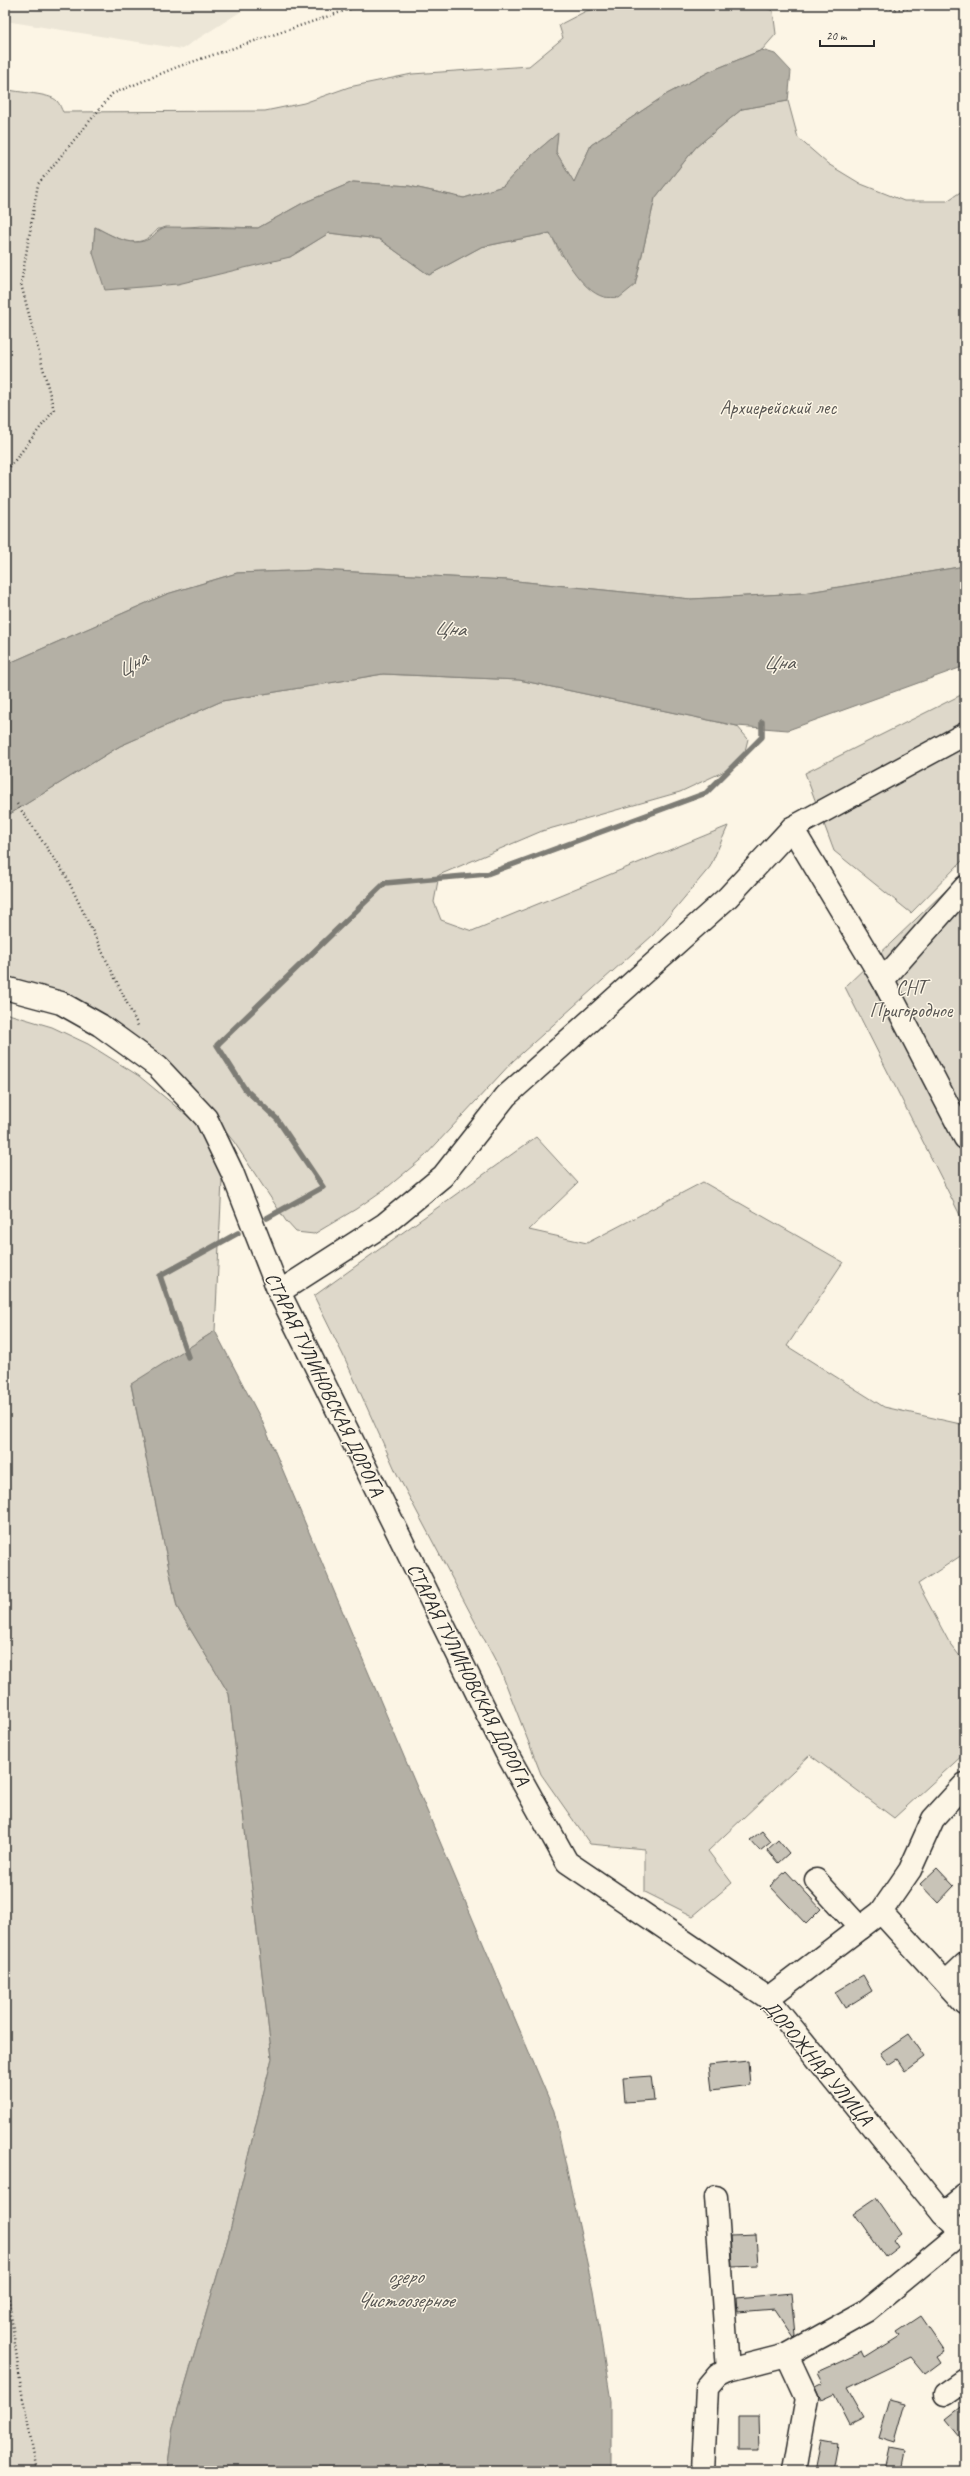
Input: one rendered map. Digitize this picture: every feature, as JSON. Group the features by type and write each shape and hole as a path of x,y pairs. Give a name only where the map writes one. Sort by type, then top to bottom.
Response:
{"street":[{"path":"279,1292 385,1224 443,1176 506,1096 728,897 792,828 965,734"},
{"path":"792,828 883,980 965,1138"},
{"path":"883,980 965,887"},
{"name":"СТАРАЯ ТУЛИНОВСКАЯ ДОРОГА","path":"5,988 60,1003 100,1025 158,1067 206,1118 232,1172 279,1292 506,1752 567,1862"},
{"path":"768,1998 881,1912 910,1870 933,1819 965,1784"},
{"name":"ДОРОЖНАЯ УЛИЦА","path":"567,1862 768,1998 944,2214 964,2233"},
{"path":"816,1880 860,1928"},
{"path":"881,1912 965,2004"},
{"path":"946,1982 965,1964"},
{"path":"944,2214 965,2196"},
{"path":"716,2197 728,2370"},
{"path":"703,2471 707,2388 718,2375 728,2370 787,2355 866,2311 964,2233"},
{"path":"787,2355 807,2398 794,2471"},
{"path":"945,2394 965,2380"}],"path":[{"path":"5,473 54,410 21,284 38,184 112,94 177,67 362,5"},
{"path":"863,5 895,9 955,5"},
{"path":"17,804 66,876 141,1032"},
{"path":"5,2271 21,2388 37,2471"}],"shaded area":[{"path":"5,5 251,5 182,49 5,21"}],"green space":[{"name":"Архиерейский лес","path":"614,5 760,5 773,11 776,34 762,50 711,71 667,94 591,145 574,183 556,152 557,134 531,156 503,186 464,198 409,186 353,182 301,204 258,228 202,226 158,229 151,236 136,242 120,239 95,227 93,253 290,257 329,233 379,239 429,275 481,247 550,233 561,255 635,285 655,198 696,147 742,109 788,101 798,138 828,164 861,184 904,201 947,201 965,189 965,566 803,593 691,599 507,580 317,570 237,573 167,594 5,665 5,89 48,96 58,102 63,112 265,111 304,103 349,87 412,74 529,66 563,38 559,25 586,11"},
{"path":"383,674 519,680 737,726 748,739 742,763 680,792 542,831 439,875 434,902 441,920 472,931 728,826 710,867 653,935 513,1061 425,1156 389,1186 356,1209 314,1234 296,1232 286,1221 234,1142 205,1106 113,1040 29,999 5,996 5,817 120,746 222,701"},
{"path":"965,693 965,858 911,913 834,851 805,773"},
{"name":"СНТ Пригородное","path":"965,872 965,1225 845,987"},
{"path":"5,1013 52,1027 88,1044 139,1076 202,1128 223,1159 215,1331 131,1385 177,1607 229,1694 272,2058 229,2235 173,2427 167,2471 5,2471"},
{"path":"536,1137 578,1183 529,1230 587,1243 703,1182 843,1262 787,1346 884,1407 965,1425 965,1553 918,1584 949,1642 965,1663 965,1753 894,1818 810,1755 708,1851 732,1883 693,1916 645,1892 645,1849 590,1844 541,1774 500,1669 397,1474 346,1361 314,1296"}],"water":[{"path":"762,50 775,54 791,71 788,101 742,109 696,147 655,198 635,285 619,298 604,297 587,287 572,270 550,233 481,247 429,275 379,239 329,233 290,257 178,284 105,290 93,253 95,227 114,237 135,242 149,239 166,227 258,228 301,204 353,182 409,186 464,198 503,186 531,156 558,133 556,152 574,182 591,145 667,94 711,71"},
{"name":"Цна","path":"965,566 965,666 788,730 737,726 519,680 383,674 222,701 120,746 5,817 5,665 167,594 237,573 317,570 507,580 691,599 803,593"},
{"name":"озеро Чистоозерное","path":"215,1331 262,1421 554,2111 593,2290 611,2401 611,2471 167,2471 173,2427 229,2235 272,2058 229,1694 177,1607 131,1384"}],"building":[{"path":"762,1831 771,1842 760,1851 750,1840"},
{"path":"778,1840 789,1853 778,1863 767,1850"},
{"path":"937,1868 954,1886 938,1903 920,1884"},
{"path":"786,1871 821,1909 806,1924 770,1886"},
{"path":"863,1975 872,1991 845,2008 835,1992"},
{"path":"908,2034 924,2057 905,2071 897,2059 888,2065 880,2053"},
{"path":"748,2061 750,2085 712,2090 709,2065"},
{"path":"651,2076 654,2100 625,2102 623,2078"},
{"path":"876,2198 901,2234 893,2240 898,2247 885,2257 854,2213"},
{"path":"756,2235 758,2266 733,2267 731,2236"},
{"path":"792,2293 796,2335 794,2337 775,2309 737,2312 736,2298"},
{"path":"921,2316 945,2351 937,2356 941,2362 925,2374 911,2357 847,2388 864,2418 850,2425 834,2394 821,2400 815,2386 823,2382 818,2372 862,2352 865,2358 900,2336 897,2332"},
{"path":"890,2400 906,2404 895,2443 879,2438"},
{"path":"965,2405 965,2443 946,2420"},
{"path":"739,2416 758,2416 759,2451 739,2451"},
{"path":"821,2441 837,2444 832,2471 815,2471"},
{"path":"889,2448 905,2451 901,2471 884,2471"}],"waterway":[{"path":"267,1218 323,1187 277,1119 245,1089 217,1045 385,883 487,874 706,793 762,737 762,722"},
{"path":"188,1357 160,1276 238,1233"}]}
